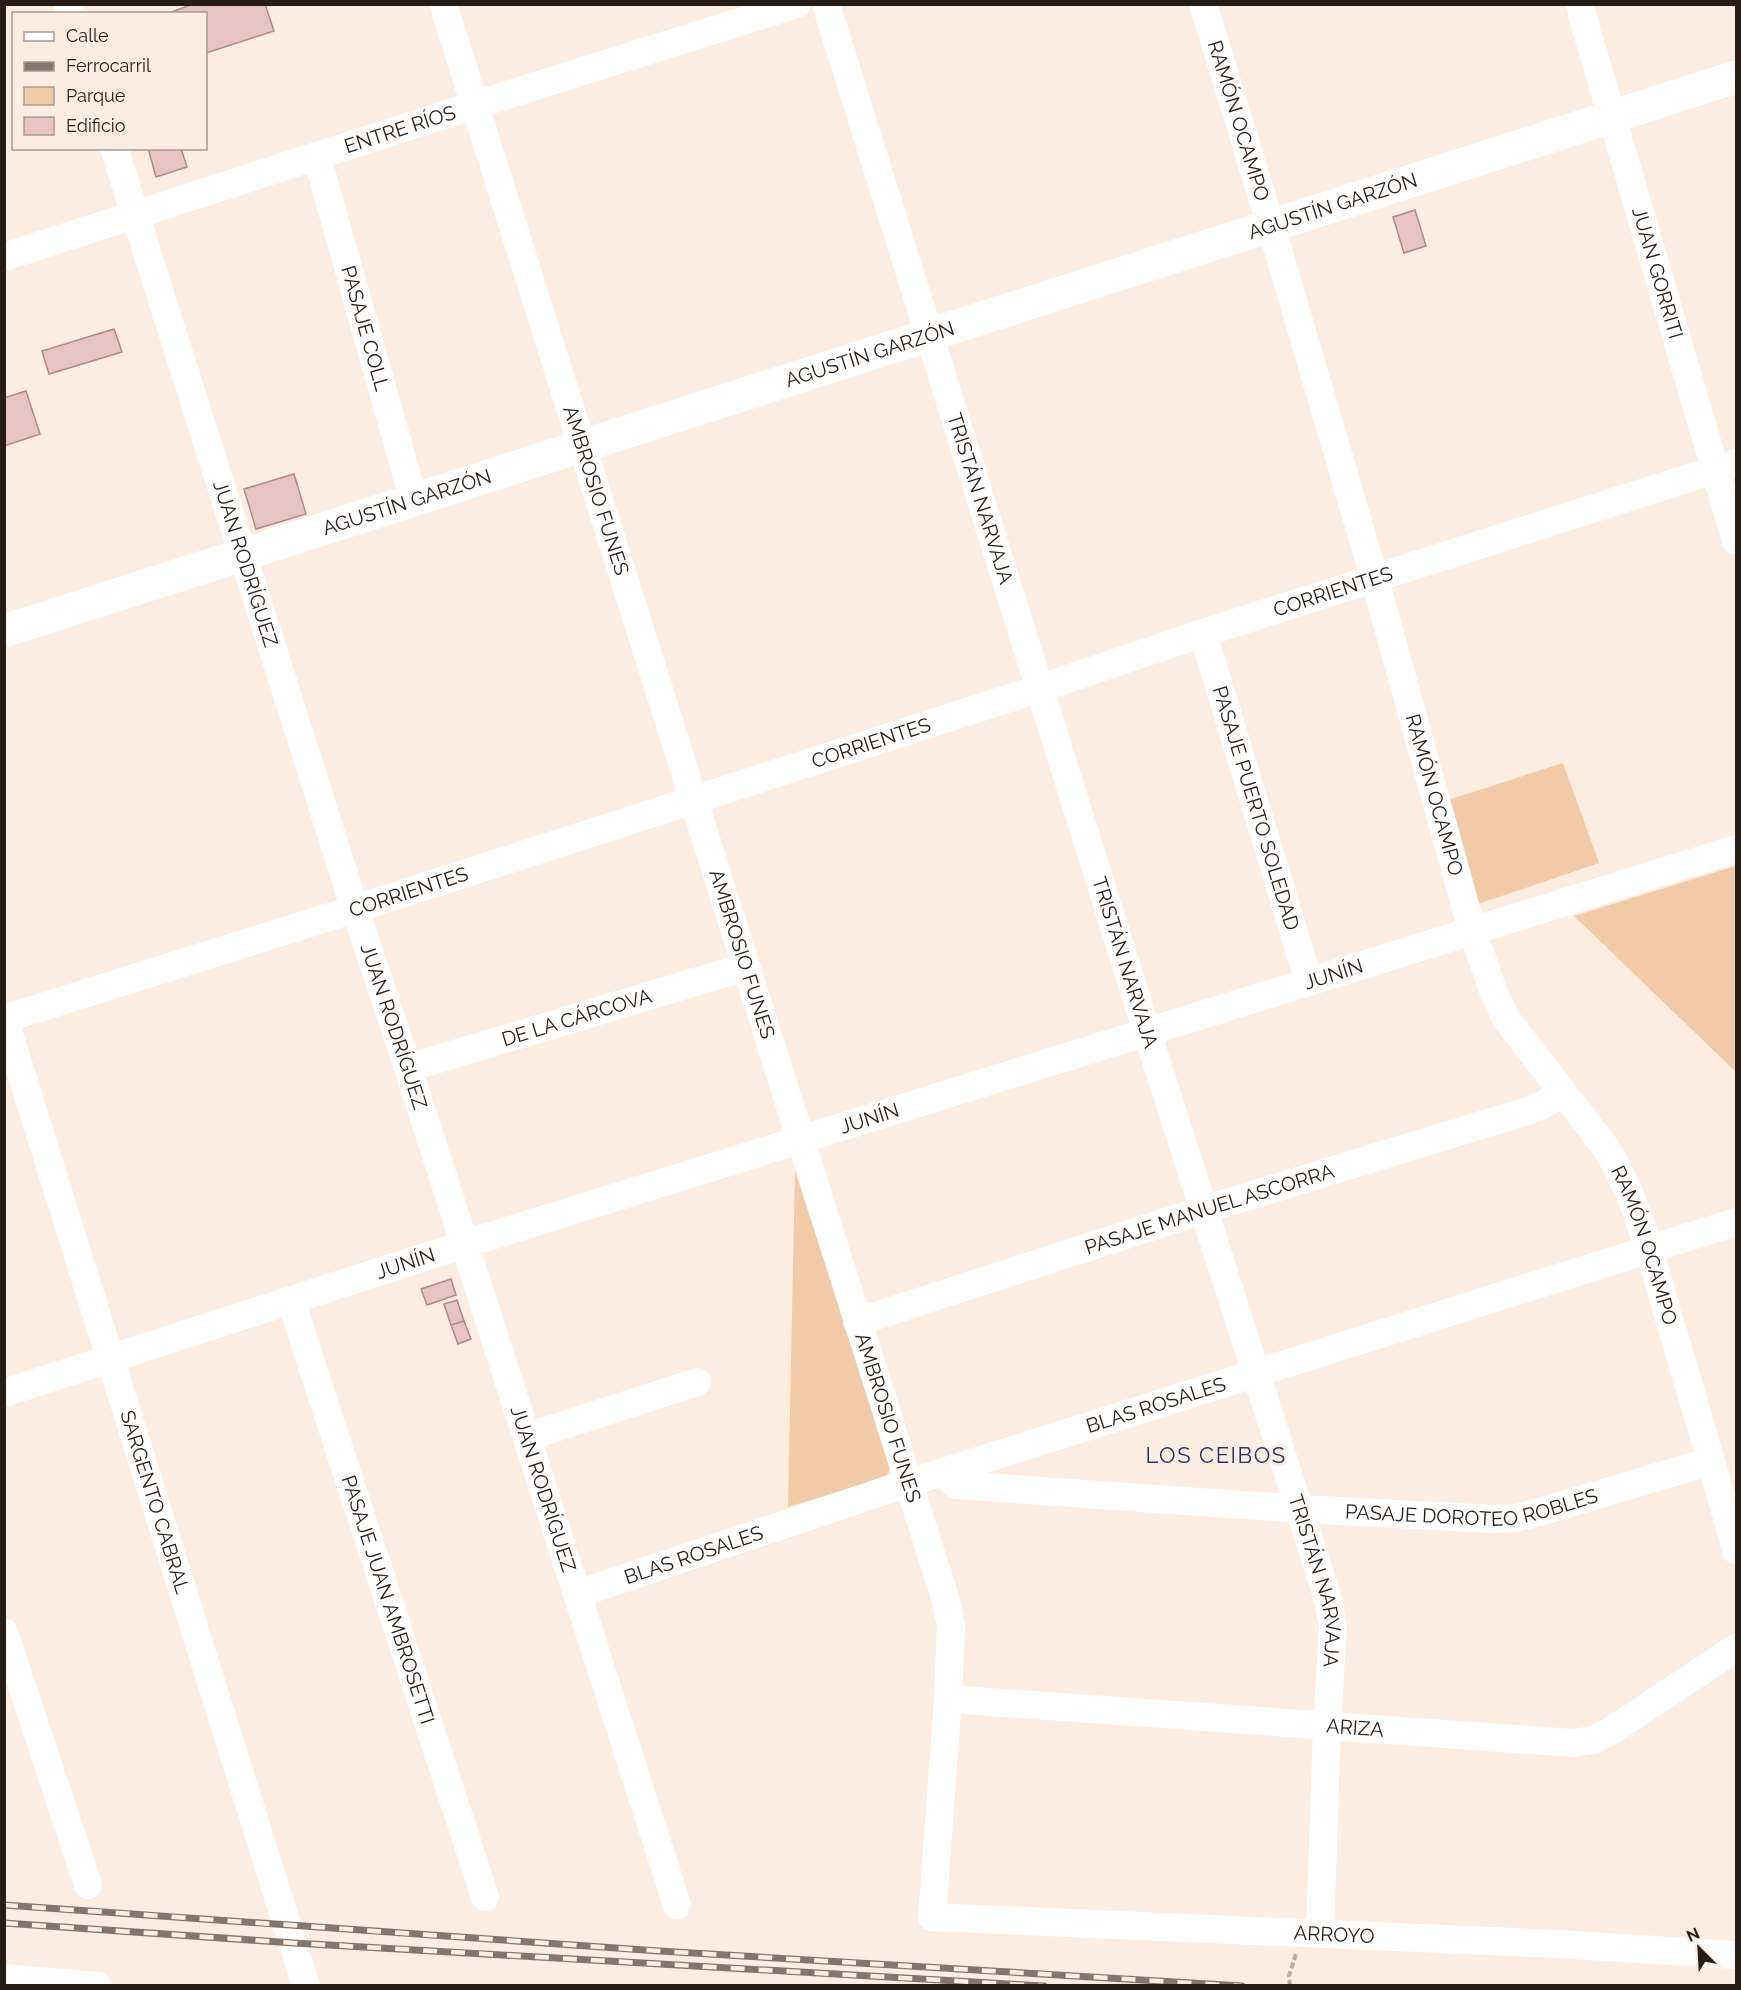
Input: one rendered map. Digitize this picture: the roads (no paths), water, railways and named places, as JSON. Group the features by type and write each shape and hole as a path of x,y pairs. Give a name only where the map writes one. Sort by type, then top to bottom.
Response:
{"main road":[{"name":"AGUSTÍN GARZÓN","path":"4,631 1737,77"}],"street":[{"name":"AMBROSIO FUNES","path":"443,4 946,1601 951,1625 948,1699 932,1917"},
{"name":"ENTRE RÍOS","path":"4,257 797,4"},
{"name":"TRISTÁN NARVAJA","path":"826,4 1203,1210 1328,1599 1333,1626 1312,1933"},
{"name":"RAMÓN OCAMPO","path":"1203,4 1375,580 1473,930 1500,1010 1619,1168 1649,1250 1737,1550"},
{"name":"JUAN GORRITI","path":"1579,4 1611,117 1726,466 1737,541"},
{"name":"JUAN RODRÍGUEZ","path":"115,150 355,909 677,1905"},
{"name":"PASAJE COLL","path":"317,157 414,501"},
{"name":"CORRIENTES","path":"5,1019 355,909 1041,688 1203,633 1375,580 1726,466"},
{"name":"PASAJE PUERTO SOLEDAD","path":"1203,633 1309,982"},
{"name":"JUNÍN","path":"4,1393 465,1244 1737,849"},
{"name":"DE LA CÁRCOVA","path":"408,1068 745,967"},
{"name":"SARGENTO CABRAL","path":"5,1019 306,1986"},
{"name":"PASAJE MANUEL ASCORRA","path":"857,1322 1203,1210 1534,1109 1548,1102 1560,1091"},
{"name":"BLAS ROSALES","path":"577,1594 908,1484 1737,1222"},
{"name":"PASAJE JUAN AMBROSETTI","path":"291,1301 485,1897"},
{"path":"527,1437 697,1382"},
{"name":"PASAJE DOROTEO ROBLES","path":"945,1473 956,1485 1300,1509 1493,1519 1515,1518 1711,1461"},
{"path":"4,1632 87,1886"},
{"name":"ARIZA","path":"948,1699 1573,1743 1593,1740 1611,1731 1737,1648"},
{"name":"ARROYO","path":"932,1917 1312,1933 1737,1955"},
{"path":"4,1978 98,1986"}],"railway":[{"path":"4,1905 659,1951 1242,1986"},
{"path":"4,1923 294,1943 1044,1986"}],"district":[{"name":"LOS CEIBOS","path":"1216,1455"}]}
